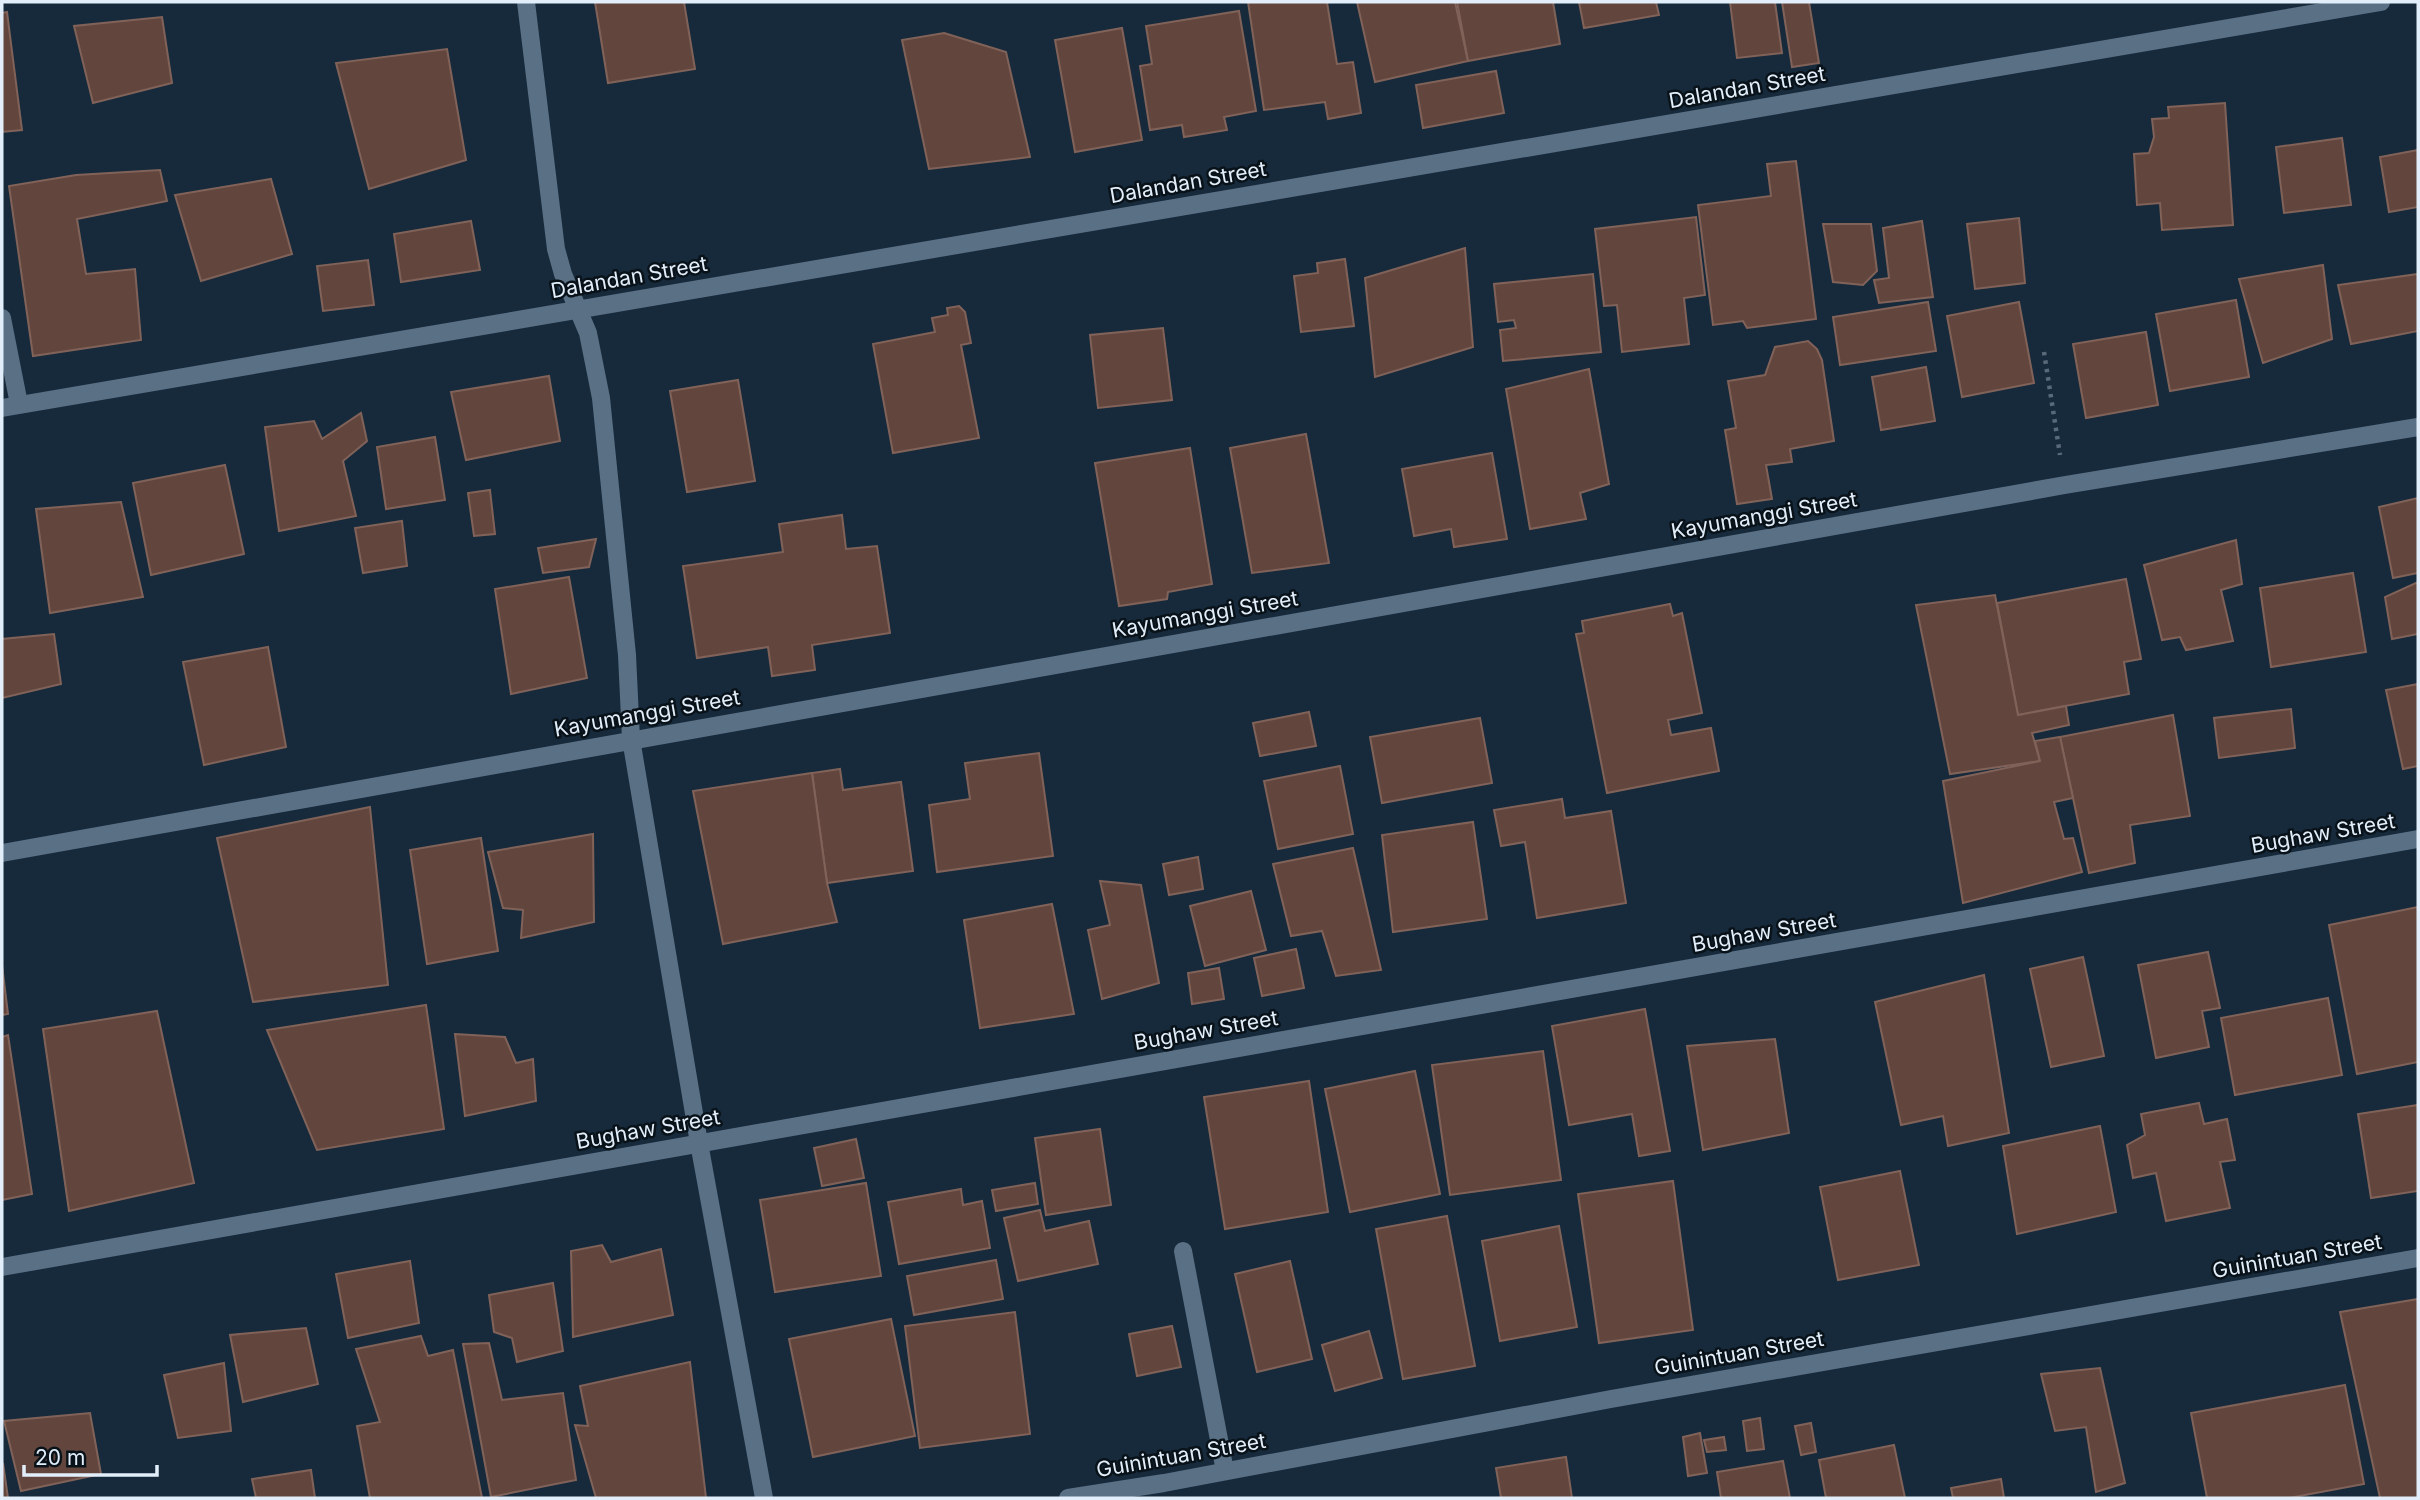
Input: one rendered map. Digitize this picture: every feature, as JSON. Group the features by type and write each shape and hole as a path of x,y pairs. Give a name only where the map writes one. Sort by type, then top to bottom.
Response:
{"street":[{"path":"526,2 556,249 594,358 601,398 627,655 631,739 699,1143 764,1498"},
{"name":"Dalandan Street","path":"10,406 2381,2"},
{"path":"2,318 10,406"},
{"name":"Kayumanggi Street","path":"2,853 2065,485 2418,427"},
{"name":"Bughaw Street","path":"2,1267 2418,839"},
{"path":"1183,1251 1225,1471"},
{"name":"Guinintuan Street","path":"1068,1498 1165,1490 1225,1471 1611,1399 2418,1258"}],"path":[{"path":"2044,352 2065,485"}],"building":[{"path":"595,2 684,2 695,69 608,83"},
{"path":"1248,2 1327,2 1337,64 1353,62 1361,113 1328,119 1325,102 1264,110"},
{"path":"1357,2 1455,2 1468,61 1375,82"},
{"path":"1457,2 1553,2 1560,44 1468,61"},
{"path":"1579,2 1656,2 1659,15 1584,28"},
{"path":"1730,2 1775,2 1782,53 1737,58"},
{"path":"1782,2 1809,2 1819,63 1792,67"},
{"path":"1239,11 1256,111 1224,117 1227,130 1184,137 1182,125 1150,130 1140,66 1152,64 1146,26"},
{"path":"7,12 22,130 2,132 2,13"},
{"path":"162,17 172,83 93,103 74,26"},
{"path":"1122,28 1142,140 1075,152 1055,40"},
{"path":"944,33 1006,52 1030,157 929,169 902,40"},
{"path":"447,49 466,160 369,189 336,63"},
{"path":"1496,71 1504,113 1423,128 1416,85"},
{"path":"2225,103 2233,225 2162,230 2160,203 2137,205 2134,154 2149,153 2154,137 2152,119 2169,118 2168,107"},
{"path":"2342,138 2351,205 2284,213 2276,147"},
{"path":"2418,150 2418,207 2389,212 2380,157"},
{"path":"1796,161 1816,319 1747,328 1743,321 1713,325 1698,205 1771,196 1767,164"},
{"path":"160,170 167,201 77,219 86,274 135,269 141,340 33,356 9,186 76,175"},
{"path":"271,179 292,254 201,281 175,195"},
{"path":"1696,217 1705,295 1684,298 1689,344 1622,352 1617,305 1604,306 1595,229"},
{"path":"2019,218 2025,283 1975,289 1967,224"},
{"path":"471,221 480,270 401,282 394,234"},
{"path":"1922,221 1933,297 1879,303 1874,280 1889,278 1883,228"},
{"path":"1823,224 1871,224 1877,271 1863,285 1833,282"},
{"path":"1465,248 1473,347 1375,377 1365,278"},
{"path":"1345,259 1354,326 1301,332 1294,276 1318,273 1317,263"},
{"path":"368,260 374,305 323,311 317,266"},
{"path":"2323,265 2332,339 2263,363 2239,279"},
{"path":"1593,274 1601,352 1503,361 1500,330 1516,328 1514,320 1498,322 1494,284"},
{"path":"2418,274 2418,331 2351,344 2338,285"},
{"path":"2236,300 2249,377 2170,391 2156,314"},
{"path":"1928,302 1936,351 1840,365 1833,317"},
{"path":"2019,302 2034,383 1962,397 1947,316"},
{"path":"959,306 965,312 971,343 961,345 979,438 893,453 873,344 935,332 932,318 948,315 947,308"},
{"path":"1163,328 1172,400 1098,408 1090,335"},
{"path":"2146,332 2158,405 2086,418 2073,344"},
{"path":"1808,341 1817,349 1822,360 1834,441 1790,449 1792,462 1766,465 1772,499 1737,504 1725,430 1736,428 1728,381 1765,375 1775,347"},
{"path":"1926,367 1935,421 1881,430 1872,377"},
{"path":"1589,369 1609,484 1580,493 1586,519 1530,529 1506,389"},
{"path":"549,376 560,441 466,460 451,392"},
{"path":"738,380 755,481 687,492 670,391"},
{"path":"361,413 367,441 343,461 356,516 279,531 265,427 314,421 322,439"},
{"path":"1306,434 1329,563 1252,573 1230,448"},
{"path":"435,437 445,500 386,509 377,447"},
{"path":"1190,448 1212,584 1168,592 1167,599 1119,606 1095,463"},
{"path":"1492,453 1507,539 1454,547 1451,529 1414,536 1402,469"},
{"path":"225,465 244,554 151,575 133,483"},
{"path":"490,490 495,534 474,536 468,493"},
{"path":"2418,498 2418,573 2393,578 2379,507"},
{"path":"121,502 143,597 50,613 36,509"},
{"path":"842,515 846,549 877,546 890,633 812,645 815,670 772,676 768,647 697,658 683,566 783,552 779,524"},
{"path":"402,521 407,566 363,573 355,528"},
{"path":"596,539 589,567 543,573 538,548"},
{"path":"2236,540 2242,584 2221,590 2233,641 2186,650 2180,637 2162,640 2144,565"},
{"path":"2353,573 2366,652 2271,667 2260,588"},
{"path":"569,577 587,678 511,694 495,589"},
{"path":"2126,579 2141,659 2124,662 2129,694 2018,715 1997,603"},
{"path":"2418,582 2418,634 2392,639 2385,597"},
{"path":"1995,595 2018,715 2066,706 2069,725 2032,733 2040,761 1950,774 1916,605"},
{"path":"1670,604 1673,616 1682,613 1702,713 1668,720 1671,735 1711,728 1719,771 1607,793 1576,634 1584,633 1582,621"},
{"path":"54,634 61,684 2,698 2,639"},
{"path":"268,647 286,747 204,765 183,662"},
{"path":"2418,684 2418,766 2403,769 2386,690"},
{"path":"2291,709 2295,748 2219,758 2214,718"},
{"path":"1309,712 1316,746 1260,756 1253,723"},
{"path":"2173,715 2190,816 2130,825 2135,863 2089,873 2060,737"},
{"path":"1480,718 1492,783 1382,803 1370,737"},
{"path":"2060,737 2073,798 2054,802 2064,839 2073,838 2082,872 1963,903 1943,781 2040,761 2035,741"},
{"path":"1039,753 1053,856 937,872 929,805 970,799 965,763"},
{"path":"1340,766 1353,834 1278,849 1264,781"},
{"path":"840,769 843,790 901,782 913,871 827,883 812,773"},
{"path":"812,773 827,883 837,922 723,944 693,791"},
{"path":"1562,799 1565,818 1611,811 1626,903 1537,918 1525,842 1501,846 1494,810"},
{"path":"370,807 388,985 253,1002 217,838"},
{"path":"1473,822 1487,919 1393,932 1382,835"},
{"path":"593,834 594,922 521,938 523,910 503,908 488,852"},
{"path":"481,838 498,951 427,964 410,850"},
{"path":"1353,848 1381,970 1336,976 1322,931 1291,936 1273,864"},
{"path":"1198,857 1203,889 1169,895 1163,864"},
{"path":"1100,881 1141,885 1159,983 1102,999 1088,930 1110,925"},
{"path":"1251,891 1266,950 1205,966 1190,906"},
{"path":"1052,904 1074,1014 980,1028 964,920"},
{"path":"2418,907 2418,1062 2357,1074 2329,925"},
{"path":"1296,949 1304,988 1262,996 1254,958"},
{"path":"2208,952 2220,1008 2202,1011 2209,1047 2156,1058 2138,965"},
{"path":"2083,957 2104,1056 2051,1067 2030,969"},
{"path":"2,965 8,1014 2,1015"},
{"path":"1219,968 1224,999 1192,1004 1188,973"},
{"path":"1984,975 2009,1133 1948,1146 1943,1116 1901,1125 1875,1002"},
{"path":"2328,998 2342,1075 2235,1095 2221,1018"},
{"path":"426,1005 444,1129 317,1150 267,1030"},
{"path":"1645,1009 1670,1151 1639,1156 1632,1114 1569,1125 1552,1026"},
{"path":"157,1011 194,1183 69,1211 43,1029"},
{"path":"455,1034 505,1037 516,1063 533,1059 536,1101 465,1116"},
{"path":"8,1035 32,1194 2,1200 2,1037"},
{"path":"1775,1039 1789,1133 1703,1150 1687,1046"},
{"path":"1543,1051 1561,1180 1450,1195 1432,1065"},
{"path":"1415,1071 1440,1194 1350,1212 1325,1089"},
{"path":"1309,1081 1328,1212 1225,1229 1204,1097"},
{"path":"2199,1103 2204,1124 2227,1119 2235,1160 2220,1162 2230,1208 2166,1221 2156,1173 2133,1178 2127,1145 2145,1135 2141,1114"},
{"path":"2418,1105 2418,1191 2371,1198 2358,1114"},
{"path":"2100,1126 2116,1212 2017,1234 2003,1146"},
{"path":"1100,1129 1111,1205 1046,1215 1035,1138"},
{"path":"856,1139 864,1178 822,1186 814,1148"},
{"path":"1900,1171 1919,1265 1838,1280 1820,1187"},
{"path":"1673,1181 1693,1330 1599,1343 1578,1194"},
{"path":"866,1183 881,1276 775,1292 760,1200"},
{"path":"1035,1183 1038,1204 996,1211 992,1190"},
{"path":"961,1189 963,1205 982,1201 990,1248 899,1264 888,1202"},
{"path":"1040,1210 1045,1231 1089,1221 1098,1264 1018,1281 1004,1218"},
{"path":"1447,1216 1475,1366 1403,1379 1376,1229"},
{"path":"1559,1226 1577,1327 1500,1341 1482,1241"},
{"path":"602,1245 611,1262 661,1249 673,1315 573,1337 571,1251"},
{"path":"996,1260 1003,1299 914,1315 907,1276"},
{"path":"410,1261 419,1323 348,1338 336,1274"},
{"path":"1290,1261 1312,1359 1257,1372 1235,1274"},
{"path":"553,1283 563,1351 517,1362 512,1338 494,1332 489,1295"},
{"path":"2418,1299 2418,1498 2380,1498 2340,1312"},
{"path":"1015,1312 1030,1434 920,1448 905,1326"},
{"path":"891,1319 915,1436 813,1457 789,1339"},
{"path":"1172,1326 1181,1367 1137,1376 1129,1334"},
{"path":"306,1328 318,1384 243,1402 230,1335"},
{"path":"1369,1331 1382,1378 1335,1391 1322,1345"},
{"path":"421,1336 428,1356 453,1350 482,1498 370,1498 357,1426 380,1422 356,1349"},
{"path":"489,1343 502,1400 563,1393 576,1480 491,1497 463,1344"},
{"path":"690,1362 706,1498 596,1498 575,1425 588,1426 580,1386"},
{"path":"224,1363 231,1431 178,1438 164,1375"},
{"path":"2100,1368 2125,1483 2096,1492 2086,1427 2055,1431 2041,1374"},
{"path":"2345,1385 2364,1484 2289,1498 2207,1498 2191,1413"},
{"path":"90,1413 101,1474 21,1491 4,1421"},
{"path":"1760,1418 1764,1449 1747,1451 1743,1421"},
{"path":"1811,1423 1816,1452 1801,1455 1795,1426"},
{"path":"1700,1433 1707,1473 1688,1476 1683,1437"},
{"path":"1724,1437 1726,1450 1707,1452 1704,1440"},
{"path":"1894,1445 1905,1498 1826,1498 1819,1460"},
{"path":"1566,1457 1572,1498 1501,1498 1496,1468"},
{"path":"1783,1461 1790,1498 1721,1498 1717,1472"},
{"path":"3,1463 8,1498 2,1498"},
{"path":"311,1470 315,1498 256,1498 252,1479"},
{"path":"2001,1479 2004,1498 1953,1498 1951,1488"}]}
